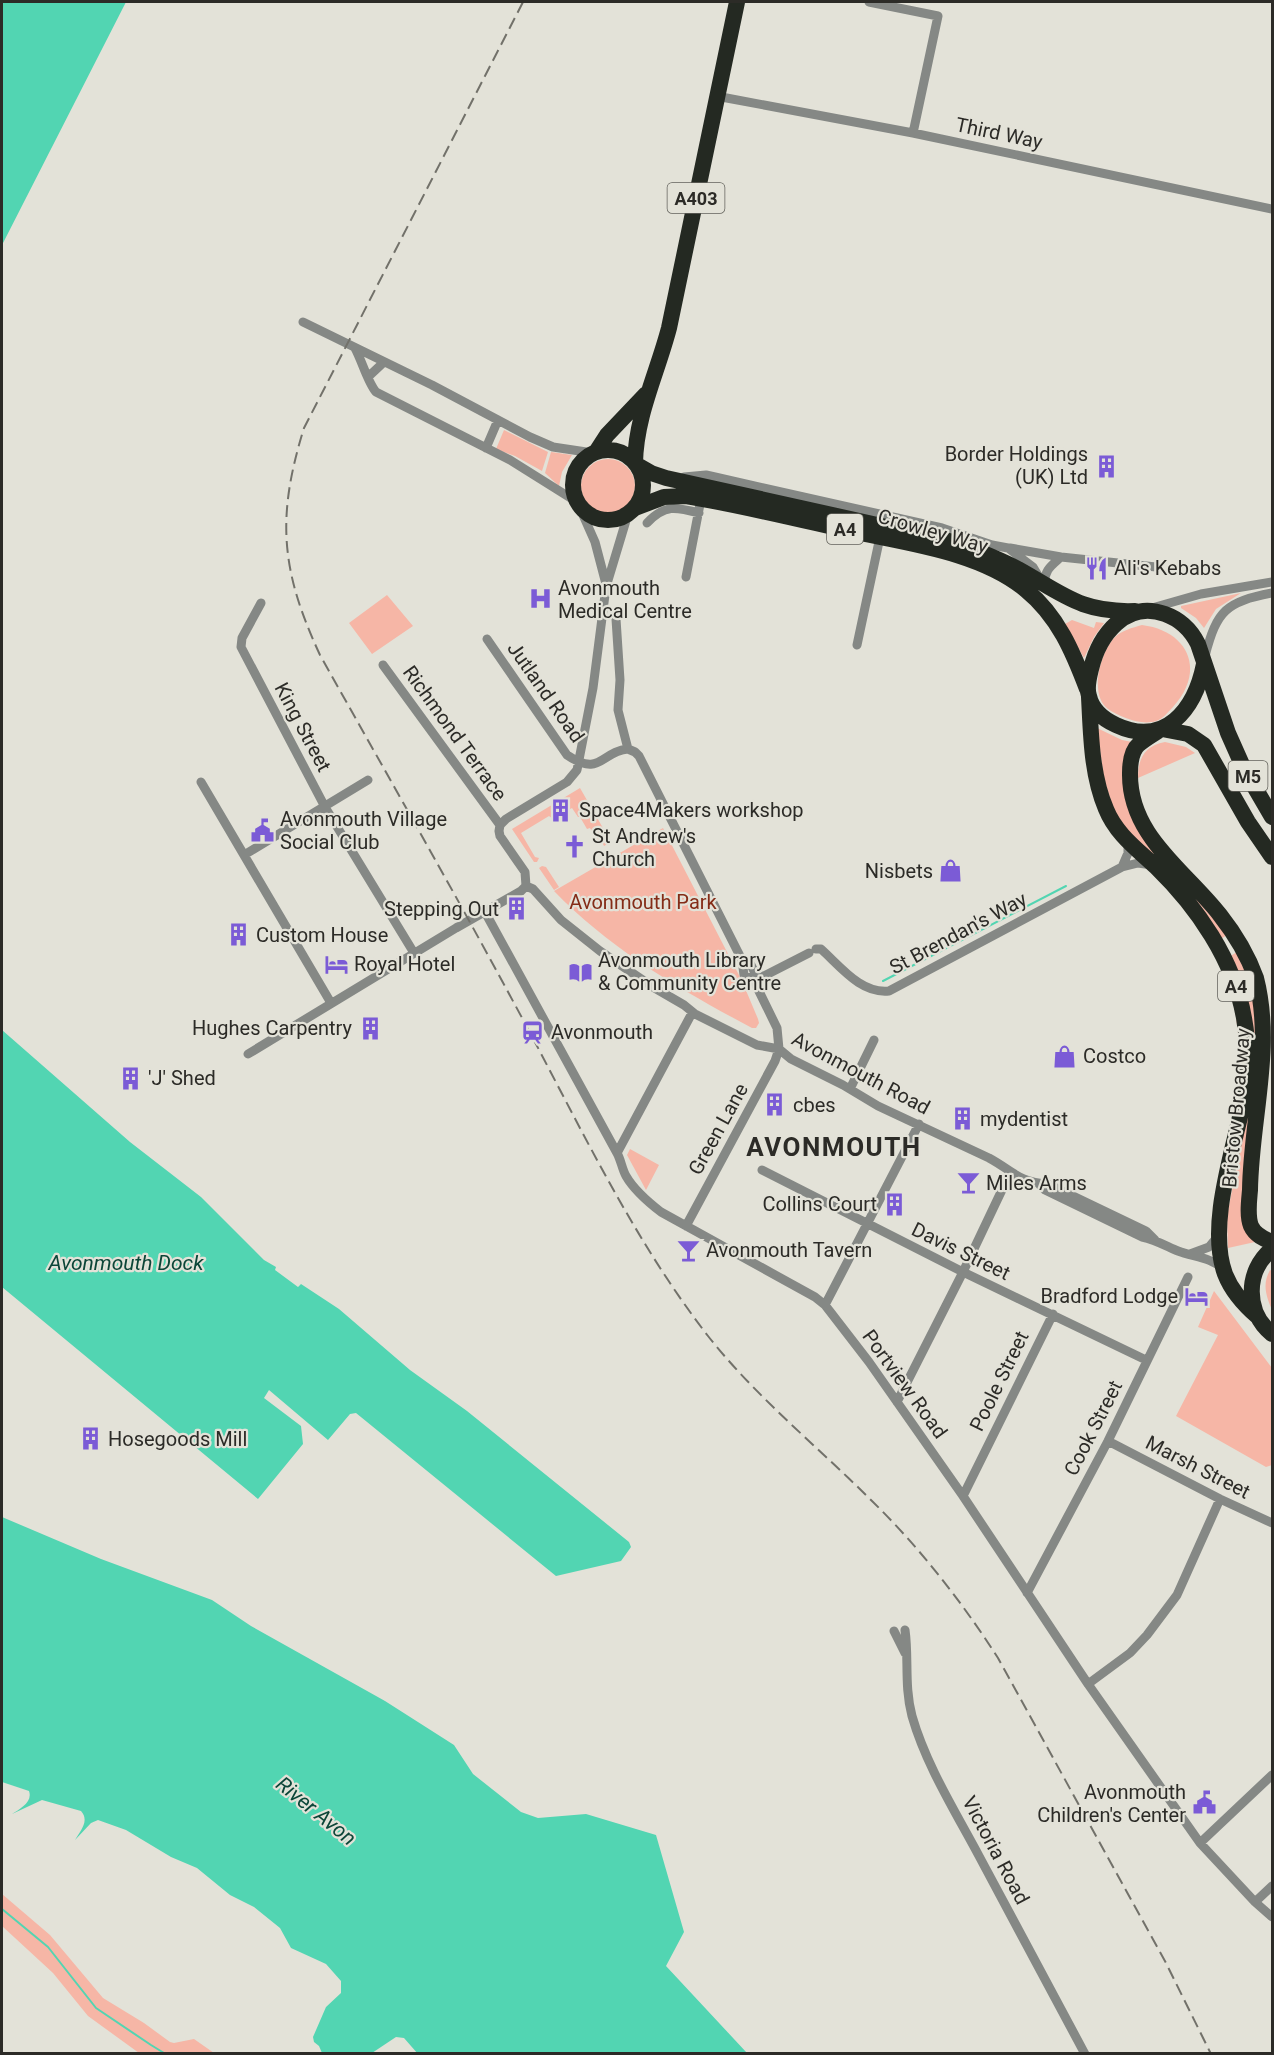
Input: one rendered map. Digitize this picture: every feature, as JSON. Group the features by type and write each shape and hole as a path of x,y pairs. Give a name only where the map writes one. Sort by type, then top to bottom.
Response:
{"highway":[{"name":"A403","path":"636,464 636,442 647,392 661,357 669,328 737,2"},
{"name":"A403","path":"594,453 647,392"},
{"path":"614,450 626,455 636,464 642,475 641,498 631,511 617,519 605,520 588,514 578,504 572,486 574,474 583,460 594,453 614,450"},
{"name":"Crowley Way","path":"636,464 651,473 666,478 958,543 992,556 1045,584 1066,598 1091,608 1118,611 1141,610"},
{"name":"Crowley Way","path":"631,511 669,496 700,506 880,537 968,558 1025,589 1044,606 1062,631 1088,694"},
{"path":"1141,610 1169,615 1187,628 1195,638 1204,663 1198,687 1175,721 1160,730 1141,732 1119,727 1099,714 1088,694 1093,661 1101,641 1123,618 1141,610"},
{"name":"M5","path":"1204,663 1228,732 1244,768 1272,817"},
{"name":"Bristow Broadway","path":"1088,694 1094,762 1100,792 1112,820 1128,842 1176,887 1202,922 1217,945 1235,984 1244,1014 1249,1064 1223,1197 1220,1233 1224,1270 1238,1297 1272,1334"},
{"name":"Bristow Broadway","path":"1160,730 1140,744 1131,759 1130,782 1135,807 1155,846 1199,890 1232,932 1253,972 1262,1000 1266,1048 1250,1160 1249,1218 1254,1231 1272,1242"},
{"name":"M5","path":"1160,730 1188,734 1204,745 1248,822 1272,857"},
{"path":"1258,1317 1252,1300 1253,1279 1262,1259 1272,1249"}],"street":[{"path":"869,2 938,16 913,133"},
{"name":"Third Way","path":"716,96 913,133 1272,209"},
{"path":"303,322 551,446 594,453"},
{"path":"355,348 373,389 381,395 532,473 578,504 596,542 606,586"},
{"path":"368,377 384,362"},
{"path":"486,448 498,420"},
{"path":"666,478 699,475 715,477 942,528 992,545 1061,557 1156,567"},
{"path":"647,523 668,508 700,506 686,577"},
{"path":"500,825 506,819 567,782 574,775 593,688 606,586 631,511"},
{"path":"857,645 880,537"},
{"path":"1008,548 1033,567 1045,584"},
{"path":"1045,584 1046,569 1061,557"},
{"path":"1141,610 1201,594 1272,582"},
{"path":"1204,663 1214,626 1225,610 1242,600 1272,593"},
{"name":"King Street","path":"261,603 241,643 250,664 326,807 414,953"},
{"path":"616,620 621,680 618,710 628,749"},
{"name":"Jutland Road","path":"488,639 567,755 578,763"},
{"path":"250,664 260,659"},
{"name":"Richmond Terrace","path":"383,665 500,825 500,836 525,872 526,885"},
{"path":"578,763 598,763 621,750 628,749 639,756 742,960 744,975 754,981 777,1028 779,1048"},
{"path":"244,855 368,780"},
{"path":"201,782 331,1003"},
{"path":"1122,867 1128,853 1128,842"},
{"name":"St Brendan's Way","path":"754,981 813,951 821,950 860,984 870,990 889,991 1122,867 1138,863 1155,866"},
{"path":"248,1054 521,891 526,885"},
{"name":"Avonmouth Road","path":"526,885 561,920 600,951 692,1012 757,1045 779,1048 796,1062 878,1106 989,1158 1019,1178 1038,1183 1045,1190 1142,1237 1215,1263 1224,1270"},
{"name":"Portview Road","path":"485,912 617,1153 626,1175 644,1198 661,1212 815,1297 825,1305 963,1496 1088,1684 1200,1843 1272,1917"},
{"path":"617,1153 692,1012"},
{"path":"850,1089 874,1040"},
{"name":"Green Lane","path":"686,1226 775,1061 779,1048"},
{"path":"825,1305 919,1125"},
{"name":"Davis Street","path":"762,1170 868,1225 1146,1360"},
{"path":"897,1402 1010,1173"},
{"path":"1188,1254 1209,1247 1220,1233"},
{"name":"Cook Street","path":"1027,1593 1108,1441 1188,1277"},
{"name":"Poole Street","path":"963,1496 1053,1314"},
{"name":"Marsh Street","path":"1108,1441 1272,1523"},
{"path":"1088,1684 1130,1653 1148,1635 1177,1595 1220,1499"},
{"name":"Victoria Road","path":"905,1630 906,1679 911,1713 920,1741 1085,2054"},
{"name":"Victoria Road","path":"894,1631 905,1653"},
{"path":"1200,1843 1272,1775"},
{"path":"1255,1902 1272,1886"}],"green space":[{"path":"504,430 548,452 542,471 515,456 496,449"},
{"path":"551,452 572,455 562,472 559,486 545,473"},
{"path":"603,459 613,459 623,463 631,471 635,486 631,501 623,509 613,513 603,513 593,509 585,501 581,491 581,481 585,471 593,463"},
{"path":"1241,593 1216,609 1204,628 1196,618 1181,608 1181,606"},
{"path":"387,595 413,626 372,654 349,623"},
{"path":"1072,620 1094,628 1096,622 1104,623 1084,658 1065,624"},
{"path":"1142,625 1171,635 1188,655 1190,667 1189,680 1173,707 1159,720 1150,722 1131,720 1108,709 1102,703 1098,684 1104,653 1114,638 1120,633"},
{"path":"1097,728 1122,740 1132,742 1123,776 1181,881 1227,935 1219,940 1132,838 1114,811 1104,779"},
{"path":"1165,742 1186,747 1195,753 1138,778 1139,765 1147,750"},
{"path":"580,788 611,842 604,846 602,842 599,843 590,828 587,829 572,808 553,819 549,816 521,833 535,857 539,858 537,862 534,862 512,829"},
{"name":"Avonmouth Park","path":"663,828 742,981 758,1019 759,1023 756,1028 725,1014 673,984 599,932 554,891"},
{"path":"546,867 559,887 554,890 539,868"},
{"path":"1237,952 1257,1002 1255,1242 1228,1248 1227,1217 1247,1110 1229,957"},
{"path":"630,1149 659,1165 646,1190 627,1155"},
{"path":"1270,1270 1272,1271 1272,1310 1266,1290 1266,1280"},
{"path":"1214,1291 1272,1368 1272,1465 1266,1467 1176,1416 1218,1335 1198,1327"},
{"path":"2,1894 50,1935 103,1998 170,2042 194,2039 214,2053 139,2053 88,2016 53,1973 2,1926"}],"water":[{"path":"2,2 126,2 2,245"},
{"name":"Avonmouth Dock","path":"2,1030 130,1142 201,1197 264,1260 276,1267 275,1270 298,1287 301,1284 339,1309 410,1370 467,1411 629,1542 631,1547 621,1561 556,1576 356,1413 350,1414 328,1440 269,1390 264,1398 301,1426 303,1444 258,1499 2,1287"},
{"name":"River Avon","path":"2,1517 101,1559 212,1600 251,1626 385,1701 454,1745 473,1774 521,1812 538,1818 586,1814 656,1835 684,1932 666,1966 747,2053 418,2054 404,2038 396,2037 372,2053 322,2053 313,2037 326,2007 341,1993 341,1981 326,1964 291,1948 280,1928 254,1907 230,1895 197,1868 171,1857 126,1830 98,1820 91,1823 75,1840 85,1818 81,1811 42,1800 12,1814 25,1805 30,1795 29,1791 2,1782"}],"waterway":[{"path":"883,981 1066,886"},
{"path":"2,1909 48,1947 96,2008 164,2053 171,2054"}],"railway":[{"path":"523,2 304,428 295,460 286,517 290,570 297,597 320,655 490,959 604,1173 653,1257 708,1336 746,1380 890,1519 940,1576 970,1616 998,1658 1166,1963 1211,2054"}],"place":[{"name":"Border Holdings (UK) Ltd","path":"1106,466"},
{"name":"Ali's Kebabs","path":"1096,568"},
{"name":"Avonmouth Medical Centre","path":"540,599"},
{"name":"Space4Makers workshop","path":"561,810"},
{"name":"Avonmouth Village Social Club","path":"262,830"},
{"name":"St Andrew's Church","path":"574,847"},
{"name":"Nisbets","path":"951,871"},
{"name":"Stepping Out","path":"517,909"},
{"name":"Custom House","path":"238,935"},
{"name":"Royal Hotel","path":"336,964"},
{"name":"Avonmouth Library & Community Centre","path":"580,972"},
{"name":"Hughes Carpentry","path":"370,1028"},
{"name":"Avonmouth","path":"533,1032"},
{"name":"Costco","path":"1065,1056"},
{"name":"'J' Shed","path":"130,1078"},
{"name":"cbes","path":"775,1105"},
{"name":"mydentist","path":"962,1119"},
{"name":"Miles Arms","path":"968,1183"},
{"name":"Collins Court","path":"895,1204"},
{"name":"Avonmouth Tavern","path":"688,1250"},
{"name":"Bradford Lodge","path":"1196,1296"},
{"name":"Hosegoods Mill","path":"90,1439"},
{"name":"Avonmouth Children's Center","path":"1204,1803"}],"district":[{"name":"AVONMOUTH","path":"834,1147"}]}
